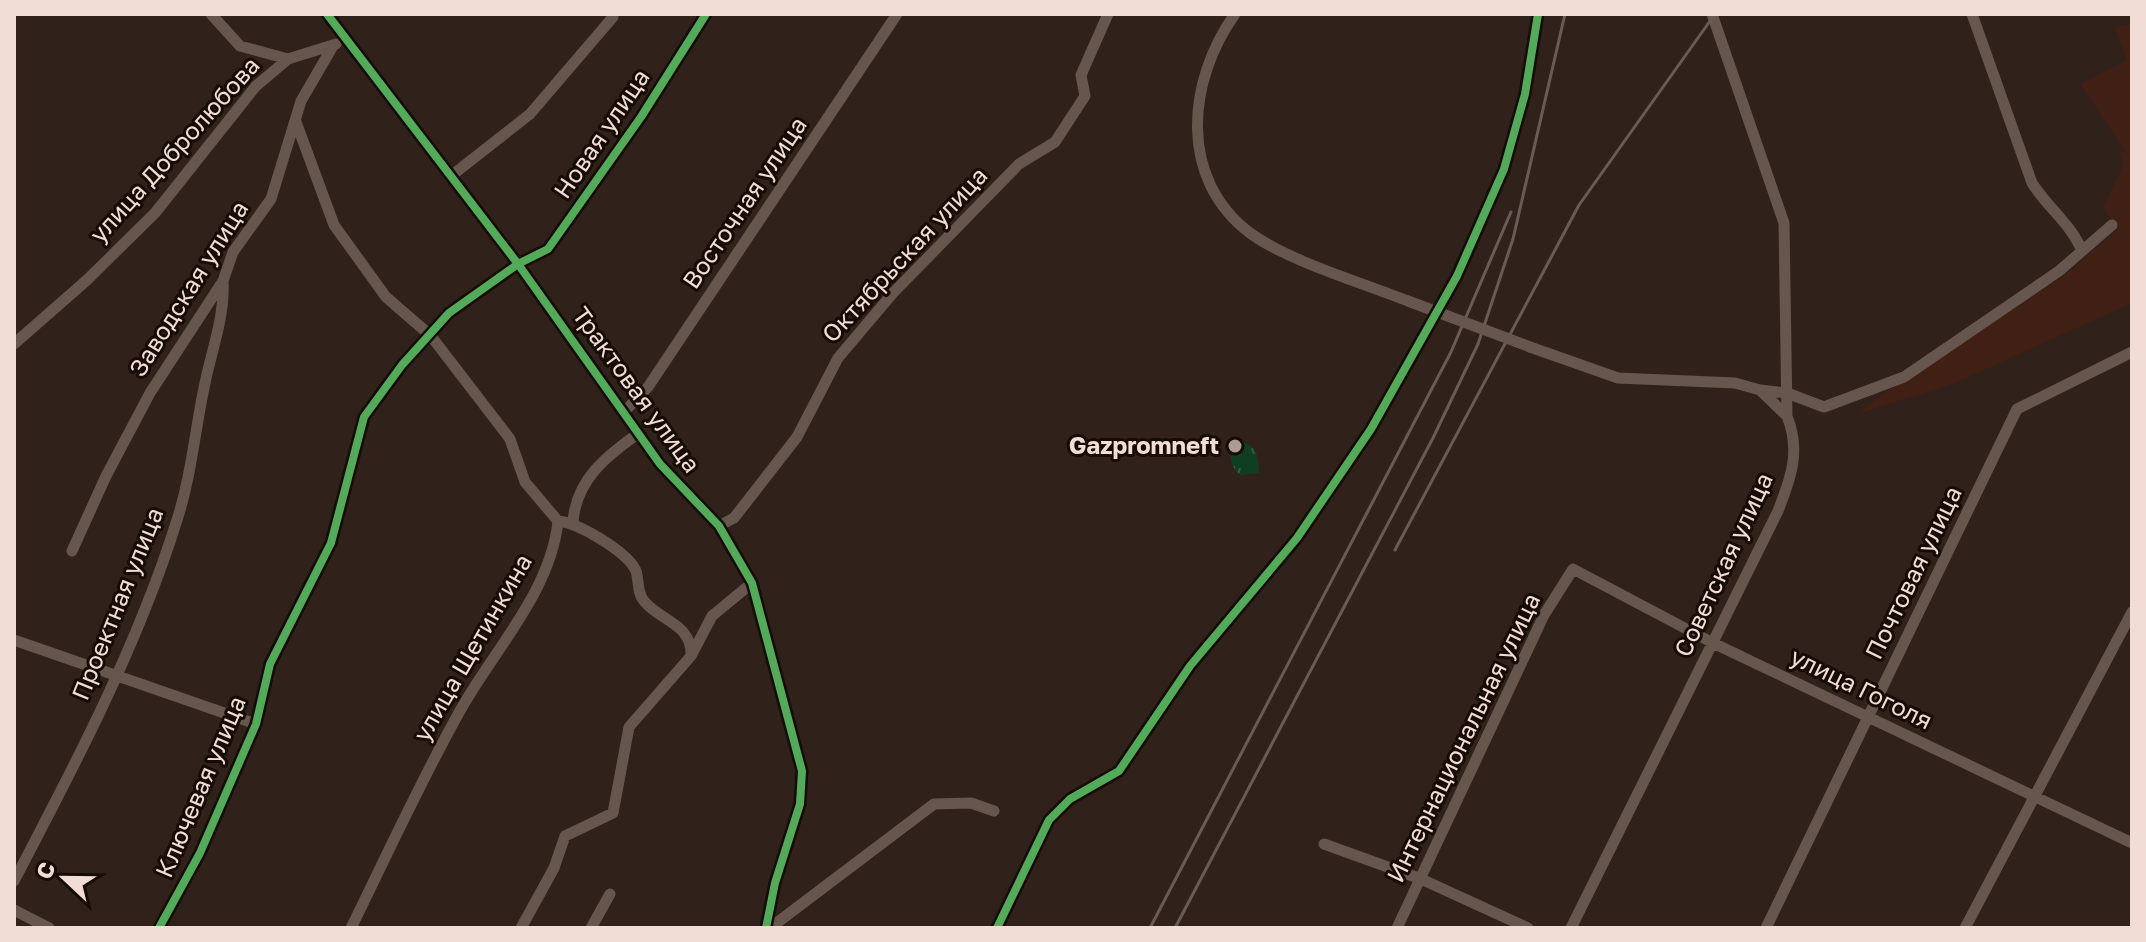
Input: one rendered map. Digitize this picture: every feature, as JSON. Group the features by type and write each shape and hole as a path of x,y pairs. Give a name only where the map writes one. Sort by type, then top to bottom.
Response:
{"street":[{"path":"211,14 240,46 288,59"},
{"name":"Трактовая улица","path":"327,14 518,264 660,464 719,526 752,583 802,771 800,804 775,883 768,928"},
{"name":"Новая улица","path":"518,264 548,249 641,117 706,14"},
{"name":"Восточная улица","path":"624,412 648,387 897,14"},
{"name":"Октябрьская улица","path":"719,526 734,518 769,475 797,437 838,358 893,293 1019,164 1055,142 1085,96 1081,75 1108,14"},
{"path":"1235,14 1214,48 1201,80 1196,118 1198,149 1222,207 1252,234 1408,301 1618,378 1735,383 1787,393 1824,407 1904,377 2059,271 2112,225"},
{"path":"997,928 1049,820 1070,799 1119,771 1190,666 1297,538 1371,429 1457,276 1504,169 1525,94 1538,14"},
{"name":"Советская улица","path":"1571,928 1713,643 1787,488 1795,462 1793,430 1787,416 1784,223 1712,14"},
{"path":"1972,14 2032,183 2048,208 2074,231 2082,251"},
{"path":"451,176 530,114 613,17"},
{"name":"улица Добролюбова","path":"14,344 87,280 155,213 256,86 288,59 346,39"},
{"name":"Заводская улица","path":"72,551 150,393 223,281 233,252 271,199 301,101 333,46"},
{"path":"296,122 334,225 386,297 431,336 510,439 525,482 558,521 573,522 622,556 635,570 642,600 684,632 691,642 691,656"},
{"name":"Ключевая улица","path":"159,928 200,853 256,724 270,664 331,543 364,417 402,365 449,313 518,264"},
{"name":"Проектная улица","path":"14,881 65,784 116,674 178,518 204,384 224,308 223,281"},
{"name":"Почтовая улица","path":"1766,928 2017,409 2132,352"},
{"path":"1760,390 1787,416"},
{"path":"573,522 574,507 593,471 607,456 639,433"},
{"name":"улица Щетинкина","path":"351,928 461,710 528,602 555,547 558,521"},
{"name":"улица Гоголя","path":"1573,569 1713,643 2132,843"},
{"name":"Интернациональная улица","path":"1397,928 1544,615 1573,569"},
{"path":"521,928 554,868 565,836 613,813 629,727 691,656 712,616 752,583"},
{"path":"1965,928 2132,612"},
{"path":"14,640 256,724"},
{"path":"768,928 934,804 971,803 994,811"},
{"path":"1324,844 1421,879 1528,928"},
{"path":"591,928 610,894"},
{"path":"14,910 49,928"}],"shaded area":[{"path":"2132,23 2132,303 1953,384 1858,414 1881,395 2065,275 2117,230 2103,207 2124,164 2119,153 2125,151 2080,84 2127,60 2115,28"}],"green space":[{"path":"1241,441 1256,453 1259,473 1240,475 1233,466 1232,453"}],"railway":[{"path":"1175,928 1433,438 1478,344 1513,239 1565,14"},
{"path":"1395,550 1579,205 1715,14"},
{"path":"1150,928 1451,352 1511,212"}],"cycle path":[{"path":"327,14 518,264 660,464 719,526 752,583 802,771 800,804 775,883 766,928"},
{"path":"159,928 200,853 256,724 270,664 331,543 364,417 402,365 449,313 518,264 548,249 641,117 706,14"},
{"path":"997,928 1049,820 1070,799 1119,771 1190,666 1297,538 1371,429 1457,276 1504,169 1525,94 1538,14"}],"place":[{"name":"Gazpromneft","path":"1235,446"}]}
